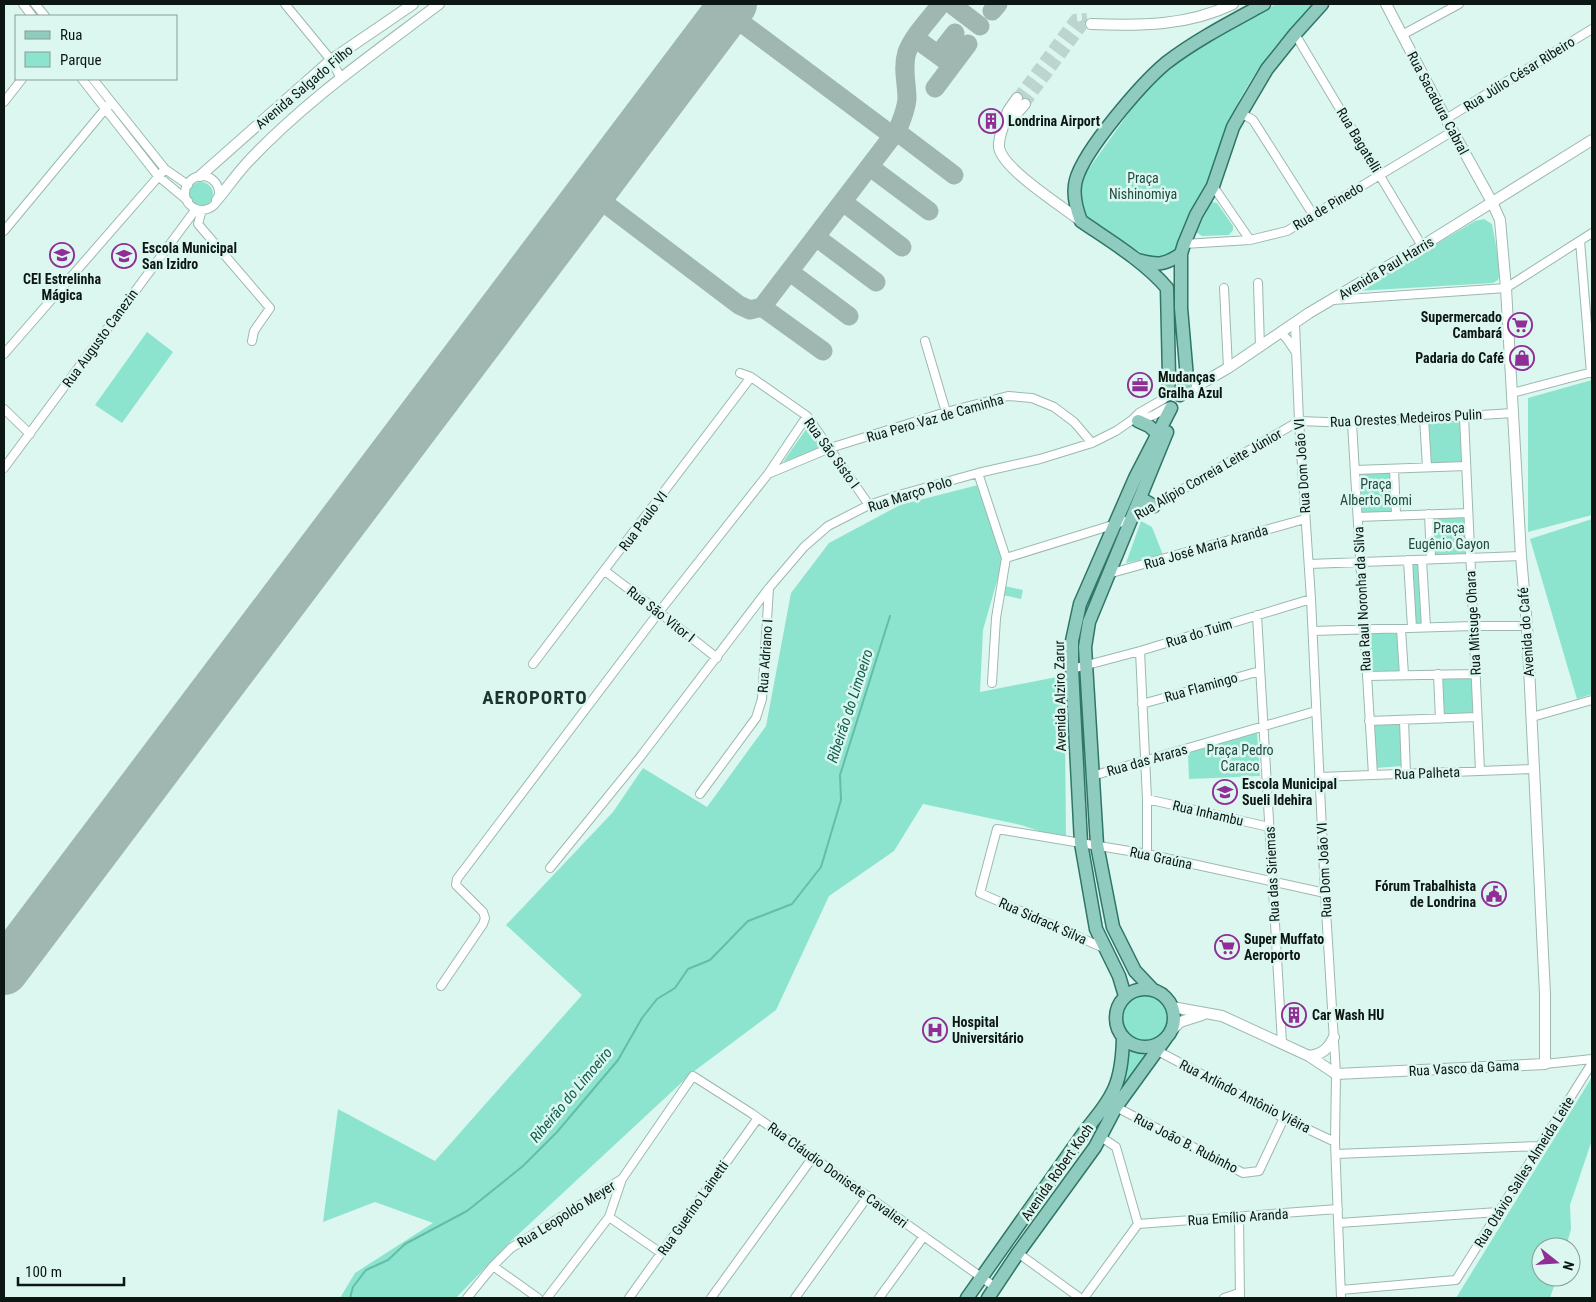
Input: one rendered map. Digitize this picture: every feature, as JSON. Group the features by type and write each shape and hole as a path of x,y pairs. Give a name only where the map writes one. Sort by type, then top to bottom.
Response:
{"main road":[{"path":"1173,401 1169,376 1167,288 1159,278 1135,259 1081,221 1074,193 1076,180 1083,162 1144,84 1179,54 1264,4"},
{"path":"1135,259 1159,264 1173,259 1182,249 1196,215 1214,186 1233,127 1268,69 1295,34 1322,4"},
{"path":"1173,401 1186,385 1187,378 1181,308 1182,249"},
{"path":"1167,309 1181,308"},
{"name":"Avenida Alziro Zarur","path":"1125,996 1120,976 1096,929 1081,843 1072,641 1080,604 1135,478 1173,401"},
{"name":"Avenida Alziro Zarur","path":"1153,990 1136,971 1114,927 1097,845 1085,647 1089,622 1140,498 1173,401"},
{"path":"1135,421 1149,426 1158,434"},
{"path":"1140,498 1154,506"},
{"path":"1143,989 1153,990 1161,993 1172,1007 1174,1015 1168,1034 1158,1044 1149,1047 1130,1044 1118,1030 1116,1012 1125,996 1143,989"},
{"name":"Avenida Robert Koch","path":"988,1298 1098,1142 1116,1107 1168,1034"},
{"name":"Avenida Robert Koch","path":"966,1298 1105,1106 1116,1087 1122,1064 1123,1038"},
{"path":"1083,1134 1098,1142"}],"street":[{"path":"23,4 31,15"},
{"path":"35,4 44,15"},
{"path":"285,4 331,60 342,78"},
{"name":"Avenida Salgado Filho","path":"200,176 331,60 413,4"},
{"name":"Avenida Salgado Filho","path":"218,200 245,165 278,132 342,78 439,4"},
{"path":"1089,21 1151,25 1202,16 1233,4"},
{"name":"Rua Sacadura Cabral","path":"1386,4 1492,202"},
{"path":"1402,35 1459,4"},
{"name":"Rua Júlio César Ribeiro","path":"1446,119 1592,29"},
{"name":"Rua Bagatelli","path":"1295,34 1422,246"},
{"path":"4,102 21,80"},
{"path":"83,80 108,105 165,170 188,185"},
{"path":"94,80 108,105 158,176 188,201 199,209 211,207 218,200 219,190 210,178 200,176 188,185 186,190 188,201"},
{"path":"1021,101 1018,112 1005,120 999,146 1006,162 1011,168 1081,221"},
{"path":"4,231 108,105"},
{"path":"1241,113 1253,120 1314,216"},
{"name":"Rua de Pinedo","path":"1182,249 1250,240 1287,231 1453,131"},
{"name":"Avenida Paul Harris","path":"1173,401 1228,368 1309,313 1422,246 1592,140"},
{"path":"4,354 165,170"},
{"path":"1214,186 1250,240"},
{"name":"Avenida do Café","path":"1492,202 1500,220 1506,288 1532,717 1545,994 1546,1064"},
{"path":"199,209 198,224 270,308 254,331 252,341"},
{"name":"Rua Augusto Canezin","path":"4,468 199,209"},
{"path":"1333,300 1506,288 1592,233"},
{"path":"1512,394 1592,373 1589,311 1580,241"},
{"path":"1258,283 1260,347"},
{"path":"1224,288 1228,368"},
{"name":"Rua Dom João VI","path":"1295,324 1298,421 1312,599 1325,893 1336,1074 1336,1154 1341,1294"},
{"path":"1281,333 1296,353"},
{"path":"925,341 946,412"},
{"name":"Rua São Sisto I","path":"740,373 751,377 807,416 870,505"},
{"name":"Rua Paulo VI","path":"533,664 751,377"},
{"name":"Rua Pero Vaz de Caminha","path":"768,474 830,448 946,412 1008,396 1032,398 1054,408 1074,422 1092,443"},
{"name":"Rua Março Polo","path":"550,868 641,756 770,588 804,547 828,526 870,505 978,472 1040,459 1092,443 1135,421 1139,413 1173,401"},
{"path":"4,409 30,434"},
{"name":"Rua Orestes Medeiros Pulin","path":"1298,421 1352,423 1513,413"},
{"name":"Rua Pero Vaz de Caminha","path":"442,986 483,924 485,918 483,912 456,885 457,879 660,612 768,474 807,416"},
{"name":"Rua Mitsuge Ohara","path":"1464,416 1480,771"},
{"path":"1424,418 1427,467"},
{"name":"Rua Alípio Correia Leite Júnior","path":"1006,558 1132,519 1298,421"},
{"name":"Rua Raul Noronha da Silva","path":"1352,423 1372,775"},
{"path":"1355,470 1466,466"},
{"path":"1394,468 1396,516"},
{"path":"978,472 1006,558 996,618 992,683"},
{"path":"1358,517 1468,513"},
{"path":"1429,514 1431,559"},
{"name":"Rua José Maria Aranda","path":"1108,574 1305,519"},
{"path":"1309,564 1521,556"},
{"path":"1408,560 1412,628"},
{"path":"1422,560 1426,628"},
{"name":"Rua São Vitor I","path":"605,571 717,658"},
{"name":"Rua Adriano I","path":"700,794 756,718 762,699 770,588"},
{"name":"Rua do Tuim","path":"1072,669 1312,599"},
{"name":"Rua das Siriemas","path":"1257,615 1282,1043"},
{"path":"1313,631 1527,626"},
{"path":"1401,628 1404,675"},
{"path":"1140,650 1147,799 1147,854"},
{"name":"Rua Flamingo","path":"1142,704 1260,670"},
{"path":"1438,674 1440,719"},
{"path":"1367,676 1475,674"},
{"path":"1532,717 1592,700"},
{"name":"Rua das Araras","path":"1092,776 1316,711"},
{"path":"1370,721 1478,717"},
{"path":"1404,720 1406,774"},
{"name":"Rua Palheta","path":"1320,777 1534,769"},
{"name":"Rua Inhambu","path":"1147,799 1269,827"},
{"name":"Rua Graúna","path":"980,893 997,829 1147,854 1325,893"},
{"name":"Rua Sidrack Silva","path":"980,893 1106,949"},
{"path":"1172,1007 1222,1016 1310,1056 1336,1074"},
{"name":"Avenida Robert Koch","path":"1168,1034 1180,1022 1211,1013"},
{"path":"1310,1056 1324,1052 1334,1036"},
{"name":"Rua Arlíndo Antônio Viêira","path":"1156,1050 1284,1118 1336,1142"},
{"name":"Rua Vasco da Gama","path":"1336,1074 1592,1061"},
{"name":"Rua Otávio Salles Almeida Leite","path":"1341,1294 1456,1280 1592,1061"},
{"name":"Rua Cláudio Donisete Cavalieri","path":"693,1076 758,1118 996,1287"},
{"name":"Rua Leopoldo Meyer","path":"467,1298 493,1266 512,1248 622,1179 693,1076"},
{"name":"Rua João B. Rubinho","path":"1116,1107 1243,1173 1259,1171 1284,1118"},
{"name":"Rua Guerino Lainetti","path":"629,1298 758,1118"},
{"path":"1084,1298 1138,1224 1115,1145 1098,1142"},
{"path":"1336,1154 1540,1146"},
{"path":"711,1298 813,1157"},
{"path":"547,1298 609,1217 622,1179"},
{"path":"795,1298 868,1196"},
{"name":"Rua Emílio Aranda","path":"1138,1224 1338,1209"},
{"path":"1338,1223 1498,1212"},
{"path":"609,1217 661,1253"},
{"path":"1224,1298 1240,1296 1239,1217"},
{"path":"879,1298 924,1236"},
{"path":"1018,1253 1080,1298"},
{"path":"493,1266 538,1298"}],"green space":[{"name":"Praça Nishinomiya","path":"1276,4 1315,4 1291,28 1268,56 1239,101 1228,124 1210,176 1175,249 1160,259 1148,257 1093,223 1083,211 1080,189 1085,174 1145,90 1164,70 1202,44"},
{"path":"201,182 209,186 213,194 209,202 201,206 193,202 189,194 193,186"},
{"path":"1212,202 1217,203 1233,226 1233,230 1229,235 1202,236 1196,232 1198,225"},
{"path":"1484,219 1492,224 1501,272 1498,280 1493,283 1357,291 1475,221"},
{"path":"147,332 173,352 122,423 95,405"},
{"path":"1592,380 1592,515 1528,532 1528,398"},
{"path":"1461,419 1463,462 1430,464 1428,421"},
{"path":"809,425 827,447 783,462"},
{"name":"Praça Alberto Romi","path":"1391,472 1393,512 1360,513 1359,473"},
{"path":"978,485 1003,560 983,630 980,692 1062,676 1065,732 1066,836 1045,833 1021,825 923,804 894,851 829,896 776,1010 693,1072 508,1244 456,1298 340,1298 355,1273 433,1223 375,1202 323,1222 338,1109 435,1161 582,995 506,925 613,812 643,768 707,807 766,726 791,593 829,543 900,505"},
{"name":"Praça Eugênio Gayon","path":"1432,517 1465,517 1467,556 1434,556"},
{"path":"1592,519 1592,694 1577,699 1530,539"},
{"path":"1141,521 1152,527 1163,555 1126,563"},
{"path":"1410,562 1420,562 1423,625 1414,625"},
{"path":"1005,586 1023,590 1021,599 1003,595"},
{"path":"1367,632 1398,632 1401,672 1369,674"},
{"path":"1473,676 1475,715 1442,716 1441,677"},
{"path":"1401,724 1402,766 1376,768 1373,725"},
{"name":"Praça Pedro Caraco","path":"1257,732 1260,776 1189,779 1188,753"},
{"path":"1139,995 1149,995 1163,1005 1167,1018 1163,1031 1157,1037 1149,1041 1139,1041 1125,1031 1121,1023 1121,1013 1131,999"},
{"path":"1126,1048 1142,1052 1150,1051 1098,1130 1093,1127"},
{"path":"1592,1077 1592,1140 1570,1205 1571,1229 1569,1237 1531,1237 1531,1287 1554,1287 1550,1298 1456,1298"}],"waterway":[{"name":"Ribeirão do Limoeiro","path":"350,1298 353,1287 366,1270 388,1260 405,1244 467,1211 523,1166 557,1132 618,1060 642,1018 657,999 675,988 688,969 710,960 748,921 792,904 821,867 841,800 840,775 890,616"}],"taxiway":[{"path":"591,193 739,305 750,310 762,307 898,129 905,111 907,99 905,70 907,52 918,33 941,4"},
{"path":"951,4 980,26"},
{"path":"992,11 998,4"},
{"path":"727,12 893,136"},
{"path":"938,55 955,33"},
{"path":"915,38 952,65"},
{"path":"935,88 968,44"},
{"path":"896,131 954,175"},
{"path":"870,167 929,211"},
{"path":"843,202 902,247"},
{"path":"816,237 876,282"},
{"path":"790,272 849,316"},
{"path":"762,307 823,351"}],"runway":[{"path":"4,971 733,4"}],"tunnel":[{"path":"1017,98 1075,19 1087,18"},
{"path":"1025,104 1083,25 1091,24"}],"place":[{"name":"Londrina Airport","path":"991,121"},
{"name":"CEI Estrelinha Mágica","path":"62,255"},
{"name":"Escola Municipal San Izidro","path":"124,256"},
{"name":"Supermercado Cambará","path":"1520,325"},
{"name":"Padaria do Café","path":"1522,358"},
{"name":"Mudanças Gralha Azul","path":"1140,385"},
{"name":"Escola Municipal Sueli Idehira","path":"1225,792"},
{"name":"Fórum Trabalhista de Londrina","path":"1494,894"},
{"name":"Super Muffato Aeroporto","path":"1227,947"},
{"name":"Car Wash HU","path":"1294,1015"},
{"name":"Hospital Universitário","path":"935,1030"}],"district":[{"name":"AEROPORTO","path":"535,697"}]}
